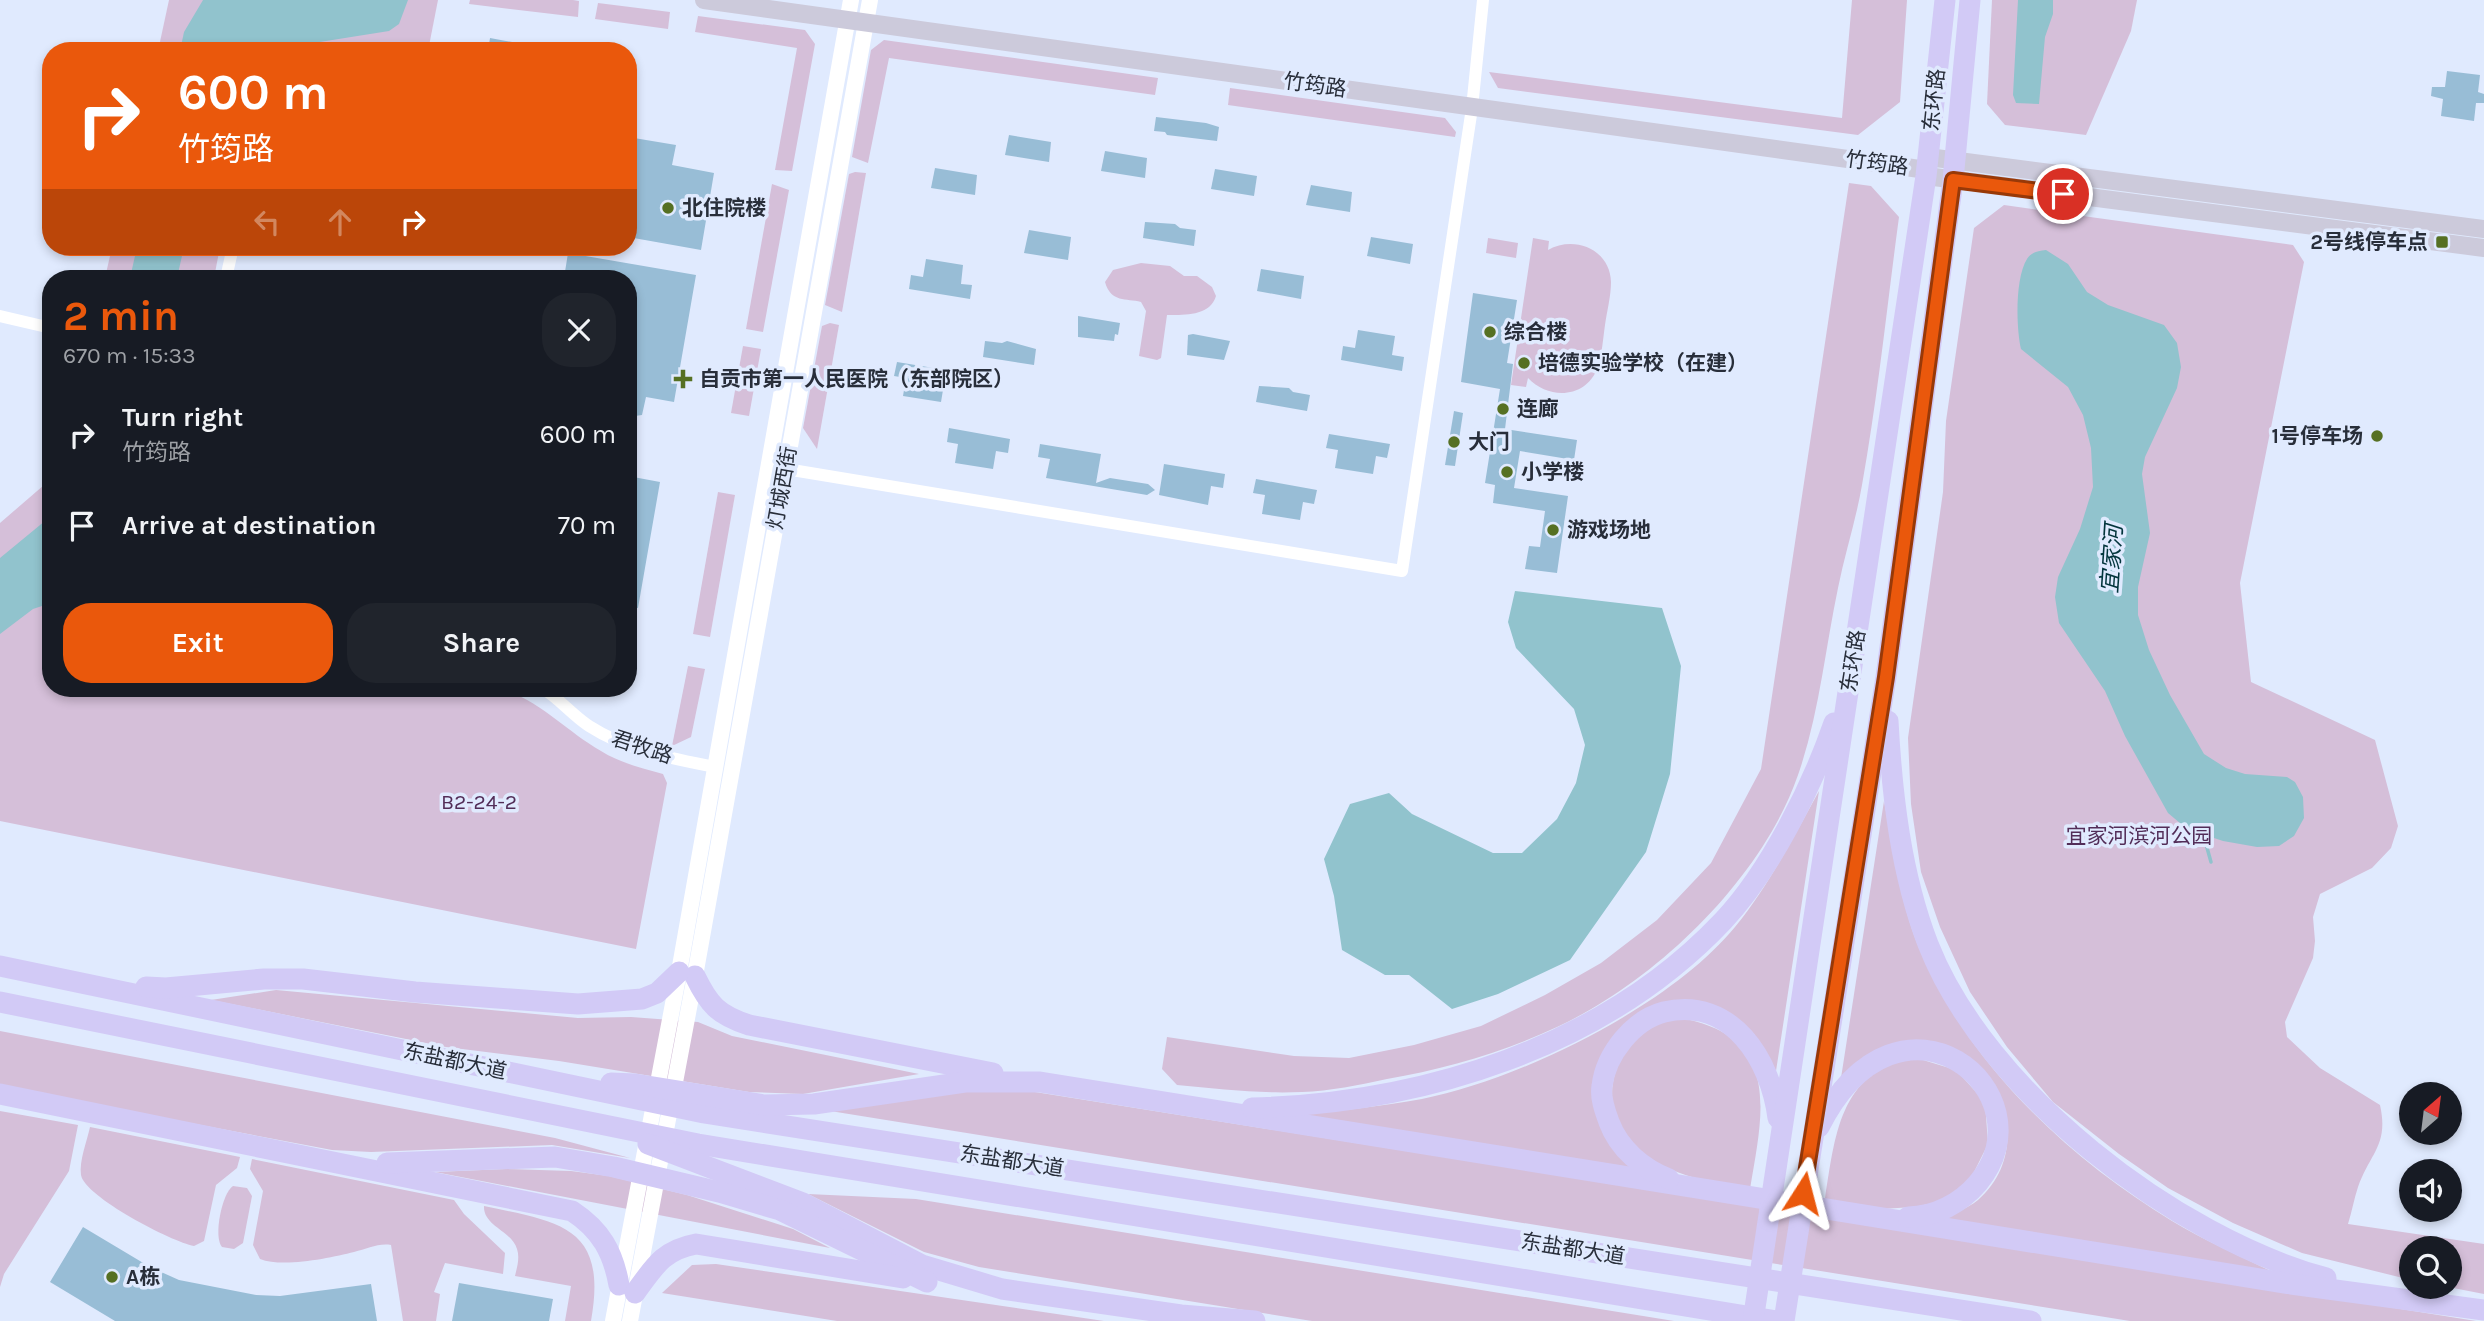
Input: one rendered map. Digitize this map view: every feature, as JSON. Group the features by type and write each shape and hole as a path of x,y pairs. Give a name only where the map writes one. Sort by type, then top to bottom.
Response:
{"highway":[{"name":"东环路","path":"1753,1321 1927,168 1945,0"},
{"name":"东环路","path":"1784,1321 1886,677 1954,170 1970,0"},
{"path":"1214,1109 1328,1103 1418,1088 1549,1044 1613,1008 1685,958 1725,919 1762,870 1820,765 1852,671"},
{"path":"1886,677 1891,772 1912,896 1929,946 1962,1012 1993,1052 2031,1096 2091,1152 2170,1206 2230,1239 2304,1272 2392,1296"},
{"name":"东盐都大道","path":"0,966 704,1113 2031,1321"},
{"path":"88,985 166,988 241,980 303,979 415,992 578,1004 642,999 687,974 707,1000 728,1018 749,1025 1040,1082 2291,1284 2484,1310"},
{"path":"1804,988 1836,994"},
{"name":"东盐都大道","path":"0,1002 698,1144 1777,1321"},
{"path":"1691,1188 1655,1174 1632,1157 1614,1135 1604,1110 1602,1086 1608,1066 1621,1040 1643,1022 1664,1012 1690,1012 1712,1015 1729,1024 1749,1041 1772,1089 1780,1138"},
{"path":"1811,1141 1833,1102 1871,1062 1898,1051 1922,1048 1948,1055 1971,1070 1990,1095 1998,1122 1996,1150 1987,1173 1966,1198 1941,1210 1914,1217 1880,1218"},
{"path":"545,1080 635,1084 764,1105 814,1104 965,1082 1040,1082"},
{"path":"0,1094 572,1211 605,1240 627,1289 676,1247 696,1244 928,1282 1002,1289 1190,1318 1255,1321"},
{"path":"590,1122 803,1203 922,1265 1002,1289"},
{"path":"347,1164 555,1157 614,1167 719,1192 780,1210 928,1282"}],"main road":[{"name":"竹筠路","path":"704,0 1472,108 1927,168 2484,229"},
{"name":"竹筠路","path":"1954,170 2484,248"}],"street":[{"name":"灯城西街","path":"687,974 715,767 851,0"},
{"name":"灯城西街","path":"687,974 786,469 870,0"},
{"path":"786,469 1402,571 1472,108 1483,0"},
{"path":"0,316 42,326"},
{"name":"君牧路","path":"553,697 586,724 618,743 651,754 715,767"},
{"path":"612,1321 627,1289 687,974"},
{"path":"627,1289 630,1321"}],"green space":[{"path":"169,0 438,0 430,42 160,42"},
{"path":"470,0 573,0 579,1 578,17 469,4"},
{"path":"1852,0 1907,0 1900,102 1858,135 1498,88 1489,72 1842,118"},
{"path":"1992,0 2137,0 2131,31 2086,135 2005,125 1987,104"},
{"path":"598,3 670,12 668,29 595,19"},
{"path":"698,16 805,30 815,44 792,171 775,170 797,48 695,32"},
{"path":"884,40 1158,78 1155,95 889,58 868,163 852,157 871,50"},
{"path":"1230,88 1445,118 1456,132 1455,137 1228,105"},
{"path":"866,173 842,312 825,305 849,174"},
{"path":"1849,183 1871,186 1899,217 1878,385 1860,498 1838,588 1805,752 1781,814 1759,852 1701,923 1667,954 1631,983 1594,1007 1537,1036 1474,1059 1323,1090 1240,1091 1177,1085 1162,1069 1167,1037 1294,1056 1349,1058 1414,1045 1481,1026 1545,995 1601,963 1657,920 1711,863 1761,769"},
{"path":"772,184 789,190 763,332 746,329"},
{"name":"宜家河滨河公园","path":"2004,205 2293,245 2304,262 2240,583 2251,682 2375,740 2398,826 2391,848 2372,868 2320,894 2313,917 2313,958 2285,1022 2287,1037 2320,1068 2380,1105 2380,1140 2358,1187 2348,1224 2430,1236 2399,1236 2399,1277 2302,1253 2233,1223 2168,1188 2119,1154 2053,1102 2007,1047 1970,992 1940,927 1921,872 1911,804 1908,738 1943,492 1946,421 1974,228"},
{"path":"1488,238 1518,243 1516,258 1486,253"},
{"path":"1533,238 1549,241 1548,250 1569,244 1589,248 1604,261 1609,271 1610,293 1598,367 1585,385 1566,393 1546,390 1528,378 1526,387 1511,385"},
{"path":"110,256 218,256 216,270 107,270"},
{"path":"1141,263 1170,266 1184,276 1197,276 1212,287 1216,296 1213,303 1203,311 1167,315 1161,358 1157,360 1139,356 1146,311 1141,302 1115,297 1105,282 1113,270"},
{"path":"830,323 839,325 817,449 803,428 822,326"},
{"path":"743,346 761,349 749,416 731,413"},
{"name":"B2-24-2","path":"42,487 42,697 520,697 608,755 663,774 667,783 636,949 0,821 0,523"},
{"path":"718,492 735,495 710,637 693,634"},
{"path":"688,666 705,669 691,737 672,746"},
{"path":"1819,791 1776,1071 1757,1038 1737,1019 1712,1010 1675,1003 1599,1063 1636,1171 1290,1116 1406,1102 1461,1089 1548,1057 1634,1011 1707,956 1735,927 1770,878"},
{"path":"1884,801 1902,895 1920,950 1965,1032 1994,1069 2025,1105 2059,1137 2133,1196 2197,1235 2277,1274 1940,1220 1978,1200 1998,1175 2007,1147 2006,1117 1996,1090 1979,1066 1956,1049 1927,1041 1895,1044 1880,1050 1841,1078"},
{"path":"276,990 578,1018 631,1017 698,1022 732,1036 919,1074 803,1094 749,1092 559,1061 446,1047 211,1000"},
{"path":"1681,1018 1713,1028 1736,1042 1751,1060 1758,1082 1761,1106 1750,1189 1692,1177 1651,1159 1623,1132 1614,1112 1612,1091 1616,1070 1626,1052 1640,1036 1659,1024"},
{"path":"0,1031 555,1138 630,1158 552,1145 371,1152 332,1150 0,1087"},
{"path":"1913,1057 1956,1070 1985,1102 1988,1144 1967,1186 1943,1201 1914,1207 1881,1209 1825,1199 1838,1131 1855,1092 1869,1077 1888,1065"},
{"path":"964,1089 1035,1092 2476,1321 2130,1321 824,1110"},
{"path":"0,1111 78,1125 69,1171 4,1274 0,1287"},
{"path":"90,1127 240,1157 237,1168 216,1185 204,1241 194,1246 168,1236 113,1206 86,1184 81,1169"},
{"path":"252,1159 454,1200 464,1214 505,1253 503,1274 445,1263 434,1292 440,1294 436,1321 403,1321 391,1245 307,1261 281,1263 260,1259 253,1245 263,1191 250,1169"},
{"path":"506,1169 571,1171 609,1176 687,1195 793,1229 830,1248 435,1172"},
{"path":"233,1186 247,1188 252,1196 243,1243 234,1249 222,1247 218,1234 222,1206"},
{"path":"808,1194 916,1199 1674,1321 1312,1321 979,1267 924,1252"},
{"path":"484,1206 556,1224 572,1234 585,1247 592,1265 594,1289 591,1321 565,1321 571,1286 515,1276 517,1249 510,1238 488,1219"},
{"name":"宜家河滨河公园","path":"2462,1241 2484,1244 2484,1294 2462,1290"},
{"path":"716,1264 1104,1321 837,1321 662,1293 692,1265"}],"water":[{"path":"203,0 408,0 399,24 389,31 320,42 182,42 184,32"},
{"path":"2018,0 2053,0 2053,14 2045,37 2039,104 2016,103 2013,95"},
{"path":"2046,250 2068,264 2087,292 2108,305 2164,325 2177,343 2181,367 2177,388 2145,457 2142,474 2150,533 2138,587 2138,615 2149,650 2170,695 2204,754 2226,768 2245,774 2287,777 2295,782 2303,797 2304,818 2294,836 2279,846 2257,847 2223,841 2187,829 2168,813 2125,736 2105,691 2059,623 2055,597 2058,577 2080,529 2093,487 2091,448 2083,415 2068,387 2021,349 2018,329 2020,278 2029,257 2035,252"},
{"path":"135,256 182,256 179,270 132,270"},
{"path":"42,523 42,606 33,609 0,634 0,558"},
{"path":"1515,591 1662,608 1681,666 1670,774 1646,852 1570,960 1498,994 1452,1009 1409,975 1385,975 1342,950 1334,896 1324,859 1350,804 1389,793 1412,814 1493,853 1522,853 1557,819 1576,783 1585,745 1574,709 1516,648 1508,622"}],"building":[{"path":"490,38 512,42 489,42"},
{"path":"2447,71 2480,75 2478,92 2484,94 2484,103 2476,103 2474,121 2441,116 2443,99 2431,96 2432,87 2445,87"},
{"path":"1156,117 1219,127 1217,141 1154,131"},
{"path":"1009,135 1051,142 1049,162 1005,155"},
{"name":"北住院楼","path":"637,138 676,145 672,165 714,173 701,250 637,239"},
{"path":"1105,151 1147,158 1145,178 1101,171"},
{"path":"935,168 977,175 975,195 931,188"},
{"path":"1215,169 1257,176 1254,196 1211,189"},
{"path":"1311,185 1352,192 1350,212 1306,205"},
{"path":"1145,222 1175,224 1180,228 1196,230 1194,246 1143,238"},
{"path":"1029,230 1071,237 1068,260 1024,253"},
{"path":"1371,237 1413,244 1410,264 1367,256"},
{"path":"568,256 585,256 696,275 674,402 646,397 642,415 637,416 637,270 565,270"},
{"path":"926,259 963,265 961,284 972,285 970,299 909,289 911,275 923,277"},
{"path":"1261,269 1304,276 1301,299 1257,291"},
{"path":"1473,293 1517,300 1507,363 1513,364 1505,429 1577,440 1574,460 1520,451 1514,488 1568,496 1557,573 1525,569 1529,546 1540,547 1545,511 1493,503 1495,485 1485,483 1500,389 1461,382"},
{"path":"1078,316 1120,323 1118,335 1115,334 1114,341 1078,337"},
{"path":"1358,330 1395,336 1392,355 1404,357 1402,371 1341,360 1343,346 1355,348"},
{"path":"1188,335 1230,341 1224,360 1187,355"},
{"path":"985,341 1007,341 1036,349 1034,365 983,357"},
{"path":"897,362 958,372 955,386 944,384 941,402 903,396 906,378 894,376"},
{"path":"1259,386 1289,388 1293,392 1310,395 1307,411 1256,402"},
{"name":"大门","path":"1454,411 1463,413 1455,466 1445,465"},
{"path":"949,428 1010,439 1008,453 996,451 993,469 955,463 958,444 947,442"},
{"path":"1329,434 1390,444 1387,458 1376,456 1373,474 1335,468 1338,450 1326,448"},
{"path":"1040,444 1101,454 1096,483 1110,478 1148,484 1155,490 1147,495 1046,478 1050,459 1038,457"},
{"path":"1164,464 1225,474 1223,488 1211,486 1208,505 1159,495"},
{"path":"637,478 660,482 637,608"},
{"path":"1256,479 1317,490 1314,504 1303,502 1300,520 1262,514 1265,495 1253,493"},
{"name":"A栋","path":"83,1227 150,1267 179,1280 256,1295 280,1296 371,1284 377,1321 115,1321 50,1282"},
{"path":"459,1283 553,1299 549,1321 452,1321"}],"waterway":[{"name":"宜家河","path":"2202,830 2211,862"}],"place":[{"name":"北住院楼","path":"668,208"},
{"name":"2号线停车点","path":"2442,242"},
{"name":"综合楼","path":"1490,332"},
{"name":"培德实验学校（在建）","path":"1524,363"},
{"name":"自贡市第一人民医院（东部院区）","path":"683,379"},
{"name":"连廊","path":"1503,409"},
{"name":"1号停车场","path":"2377,436"},
{"name":"大门","path":"1454,442"},
{"name":"小学楼","path":"1507,472"},
{"name":"游戏场地","path":"1553,530"},
{"name":"A栋","path":"112,1277"}],"route":[{"path":"1803,1193 1886,677 1953,180 2063,194"}]}
